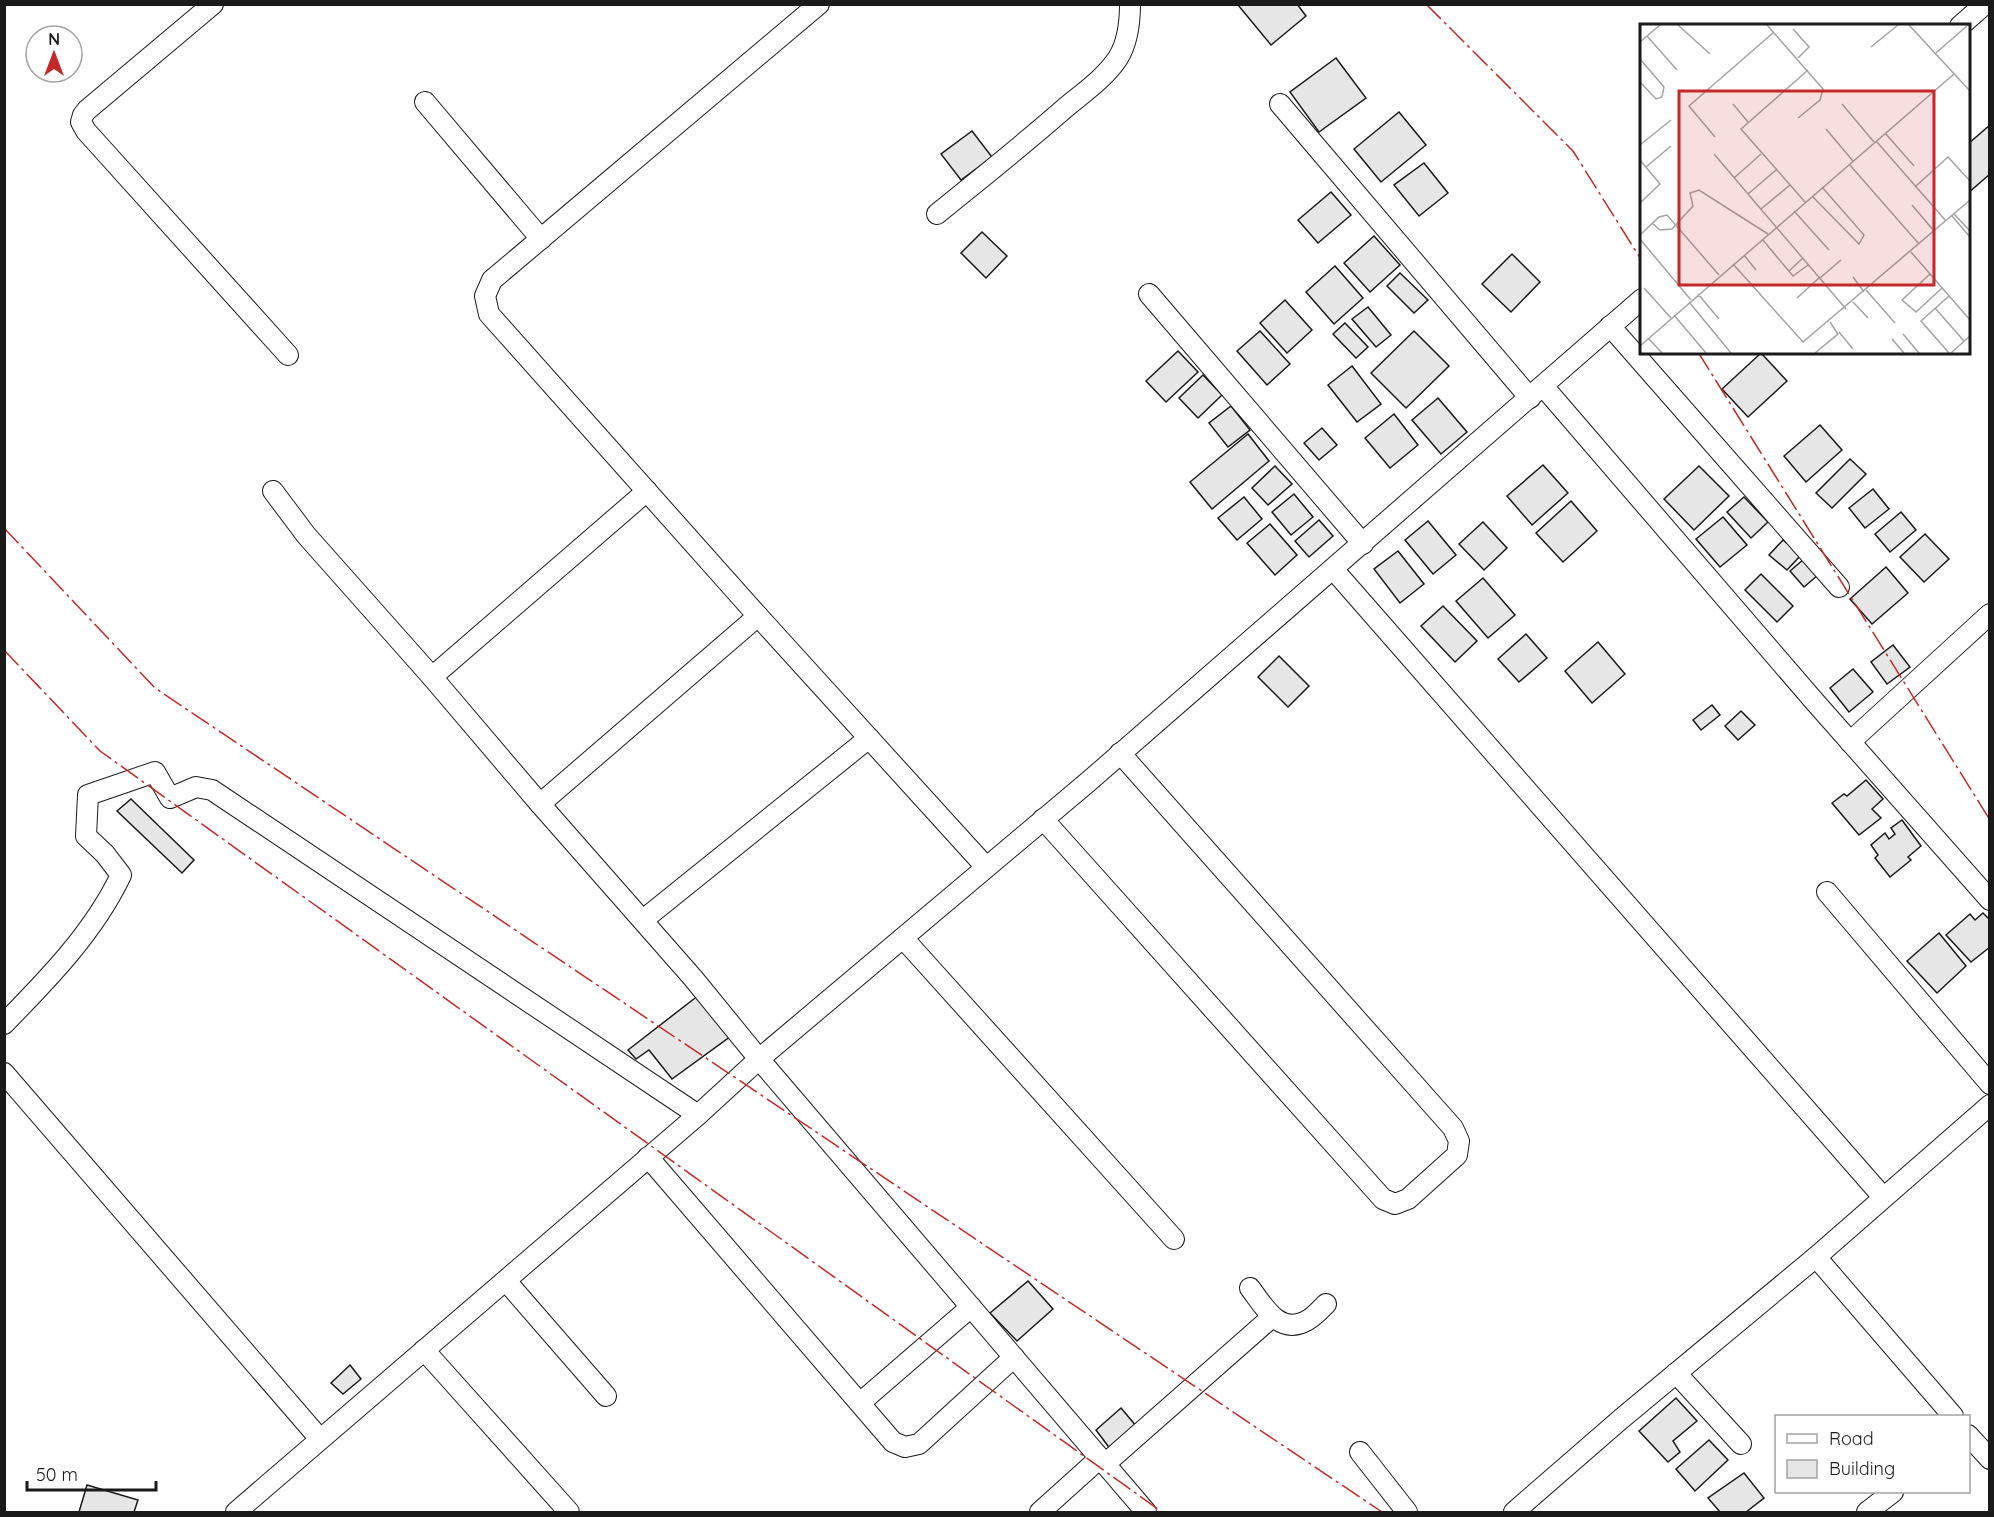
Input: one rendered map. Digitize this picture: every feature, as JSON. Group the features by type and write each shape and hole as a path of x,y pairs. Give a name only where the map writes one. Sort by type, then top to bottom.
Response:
{"street":[{"path":"213,4 87,110 81,122 86,131 288,355"},
{"path":"819,4 492,280 485,296 489,314 986,867"},
{"path":"937,214 1107,72 1119,56 1126,38 1130,4"},
{"path":"1962,24 1985,4"},
{"path":"425,102 541,239"},
{"path":"1280,105 1989,900"},
{"path":"1149,294 1363,544"},
{"path":"236,1512 698,1115 759,1059 1363,544 1640,300"},
{"path":"1610,326 1839,587"},
{"path":"273,491 306,535 643,920 1146,1512"},
{"path":"432,677 647,491"},
{"path":"1334,569 1883,1197"},
{"path":"1850,742 1989,614"},
{"path":"540,804 758,616"},
{"path":"643,920 869,738"},
{"path":"1043,819 1383,1199 1395,1204 1408,1199 1457,1155 1459,1141 1453,1128 1120,753"},
{"path":"4,1024 52,976 72,951 111,896 121,875 105,854 86,836 88,795 155,772 170,798 196,788 212,790 698,1115"},
{"path":"1827,892 1989,1084"},
{"path":"903,938 1174,1239"},
{"path":"4,1073 320,1439"},
{"path":"1514,1512 1816,1257 1989,1105"},
{"path":"648,1157 893,1442 905,1447 920,1444 1014,1357"},
{"path":"1816,1257 1952,1415"},
{"path":"506,1281 606,1396"},
{"path":"1250,1288 1272,1317 1282,1324 1294,1325 1306,1322 1326,1304"},
{"path":"860,1403 971,1307"},
{"path":"1040,1512 1272,1317"},
{"path":"424,1350 569,1512"},
{"path":"1676,1374 1742,1444"},
{"path":"1970,1437 1989,1459"},
{"path":"1360,1452 1407,1512"},
{"path":"1867,1512 1891,1493"}],"building":[{"path":"1297,4 1306,16 1271,45 1238,5"},
{"path":"1336,58 1366,98 1319,132 1290,92"},
{"path":"1399,112 1426,145 1381,182 1354,149"},
{"path":"1990,125 1990,174 1970,191 1970,142"},
{"path":"972,131 992,157 961,180 941,154"},
{"path":"1424,163 1448,193 1419,216 1394,185"},
{"path":"1331,192 1351,215 1318,243 1298,220"},
{"path":"982,232 1007,256 986,278 961,253"},
{"path":"1374,236 1400,265 1370,292 1344,263"},
{"path":"1512,254 1540,282 1511,312 1482,284"},
{"path":"1335,266 1363,298 1334,324 1306,292"},
{"path":"1400,273 1428,300 1414,313 1387,286"},
{"path":"1285,300 1312,330 1287,353 1260,323"},
{"path":"1368,307 1391,335 1376,347 1352,319"},
{"path":"1345,323 1368,347 1356,358 1333,334"},
{"path":"1260,331 1290,364 1267,385 1237,351"},
{"path":"1414,331 1449,366 1406,408 1371,373"},
{"path":"1178,351 1198,372 1166,402 1146,381"},
{"path":"1760,354 1787,381 1748,417 1722,389"},
{"path":"1352,366 1381,404 1357,422 1328,385"},
{"path":"1203,375 1222,395 1198,418 1179,398"},
{"path":"1438,398 1467,432 1441,454 1412,420"},
{"path":"1231,406 1250,430 1228,447 1209,423"},
{"path":"1394,414 1418,445 1390,468 1365,438"},
{"path":"1820,425 1842,450 1806,482 1784,456"},
{"path":"1322,428 1337,445 1319,460 1304,443"},
{"path":"1248,434 1269,461 1212,509 1190,482"},
{"path":"1850,459 1866,474 1832,508 1816,493"},
{"path":"1543,465 1568,493 1532,525 1507,496"},
{"path":"1275,466 1292,484 1268,505 1252,488"},
{"path":"1699,466 1729,496 1694,530 1664,499"},
{"path":"1873,489 1889,509 1865,528 1849,508"},
{"path":"1294,494 1313,517 1291,535 1272,512"},
{"path":"1244,497 1262,519 1237,540 1218,518"},
{"path":"1744,497 1768,522 1751,538 1727,512"},
{"path":"1571,501 1597,531 1563,562 1536,533"},
{"path":"1901,512 1916,530 1890,552 1875,534"},
{"path":"1723,517 1747,545 1720,567 1696,539"},
{"path":"1319,520 1333,536 1309,557 1295,541"},
{"path":"1428,521 1456,555 1433,574 1405,540"},
{"path":"1483,522 1507,548 1484,570 1459,544"},
{"path":"1270,524 1297,555 1275,575 1247,543"},
{"path":"1925,534 1949,559 1924,582 1900,557"},
{"path":"1783,540 1801,555 1787,570 1769,555"},
{"path":"1398,551 1424,584 1400,603 1374,569"},
{"path":"1804,559 1818,575 1804,587 1790,571"},
{"path":"1886,567 1908,593 1872,624 1850,599"},
{"path":"1761,574 1793,606 1777,622 1745,590"},
{"path":"1483,578 1515,615 1488,638 1456,601"},
{"path":"1443,606 1477,641 1455,662 1421,626"},
{"path":"1526,634 1547,658 1519,682 1498,659"},
{"path":"1598,642 1625,674 1592,703 1565,671"},
{"path":"1893,645 1910,667 1887,684 1871,662"},
{"path":"1279,656 1309,686 1288,707 1258,677"},
{"path":"1853,669 1873,692 1849,712 1830,688"},
{"path":"1712,705 1720,715 1701,730 1693,720"},
{"path":"1741,711 1755,725 1738,740 1725,726"},
{"path":"1866,780 1883,799 1872,809 1881,818 1859,835 1832,803 1844,794 1847,796"},
{"path":"131,799 194,860 182,873 117,811"},
{"path":"1902,820 1921,846 1908,857 1911,860 1890,877 1875,858 1878,855 1871,845 1885,833 1889,839 1895,834 1891,828"},
{"path":"1983,913 1990,920 1990,947 1971,962 1946,935 1970,914 1975,920"},
{"path":"1939,933 1966,966 1937,993 1907,961"},
{"path":"699,995 731,1036 672,1079 649,1050 636,1059 628,1050"},
{"path":"1028,1281 1053,1309 1017,1341 990,1313"},
{"path":"350,1365 361,1379 343,1394 331,1383"},
{"path":"1676,1398 1697,1421 1673,1441 1680,1452 1668,1462 1639,1431"},
{"path":"1121,1408 1137,1427 1111,1450 1096,1430"},
{"path":"1709,1440 1728,1460 1695,1491 1676,1469"},
{"path":"1744,1473 1764,1498 1746,1512 1720,1512 1708,1498"},
{"path":"87,1485 138,1500 134,1512 79,1512"}],"power":[{"path":"1426,4 1573,151 1640,258"},
{"path":"1699,354 1990,820"},
{"path":"4,528 155,688 1382,1512"},
{"path":"4,650 100,751 1162,1512"}]}
